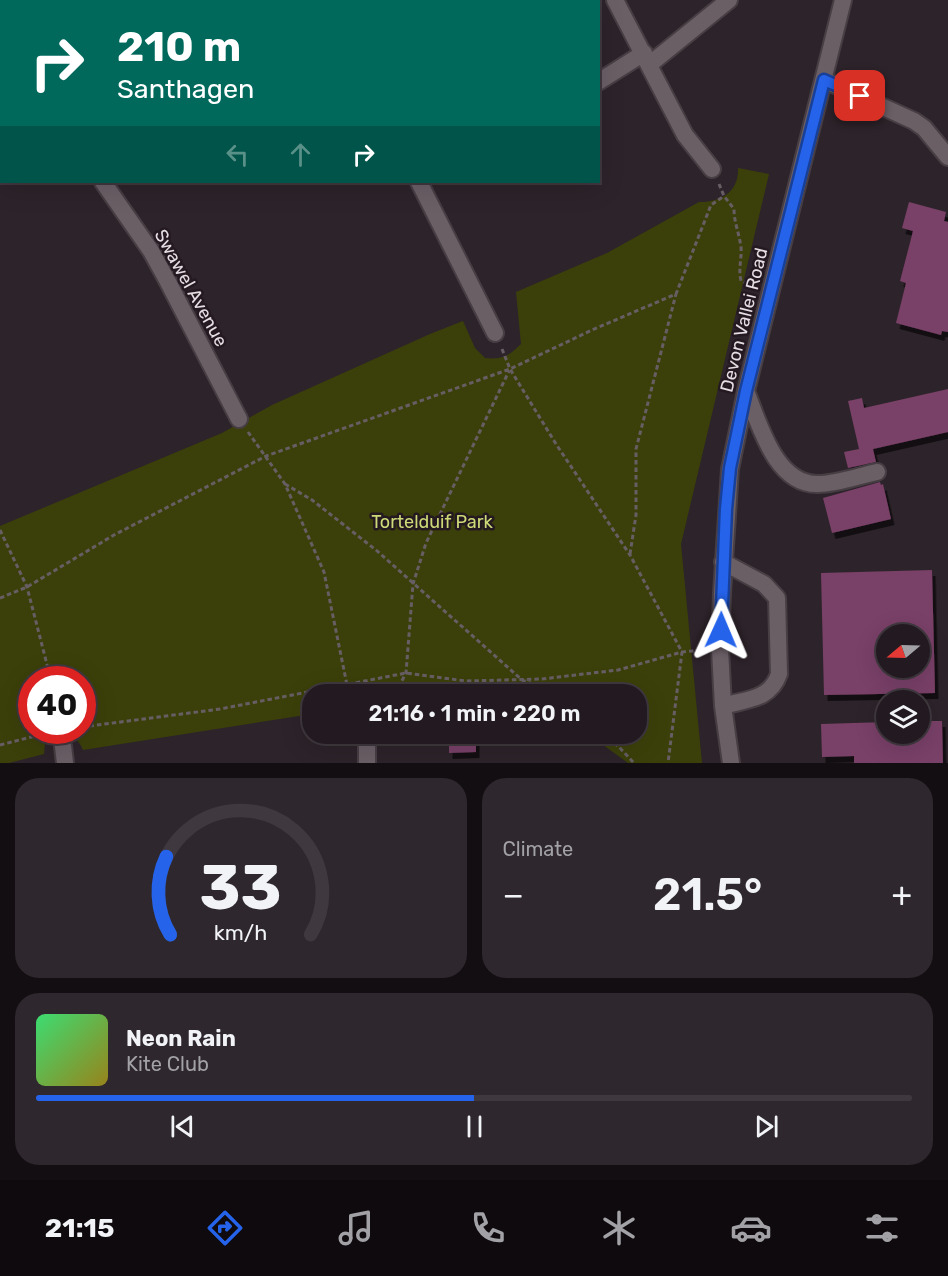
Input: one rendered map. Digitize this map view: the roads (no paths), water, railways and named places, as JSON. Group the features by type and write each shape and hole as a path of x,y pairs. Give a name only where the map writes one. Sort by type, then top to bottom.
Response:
{"street":[{"path":"615,0 685,135 712,169"},
{"path":"600,81 647,58 729,0"},
{"name":"Devon Vallei Road","path":"731,763 723,706 720,649 723,562 730,468 746,391 843,0"},
{"path":"824,80 914,121 924,128 948,157"},
{"name":"Swawel Avenue","path":"104,183 151,251 239,418"},
{"path":"420,183 495,333"},
{"path":"746,391 772,452 790,477 819,484 877,472"},
{"path":"723,562 764,584 777,598 779,674 776,682 766,694 723,706"},
{"path":"367,744 367,763"},
{"path":"63,746 65,763"}],"park label":[{"name":"Tortelduif Park","path":"432,522"}]}
